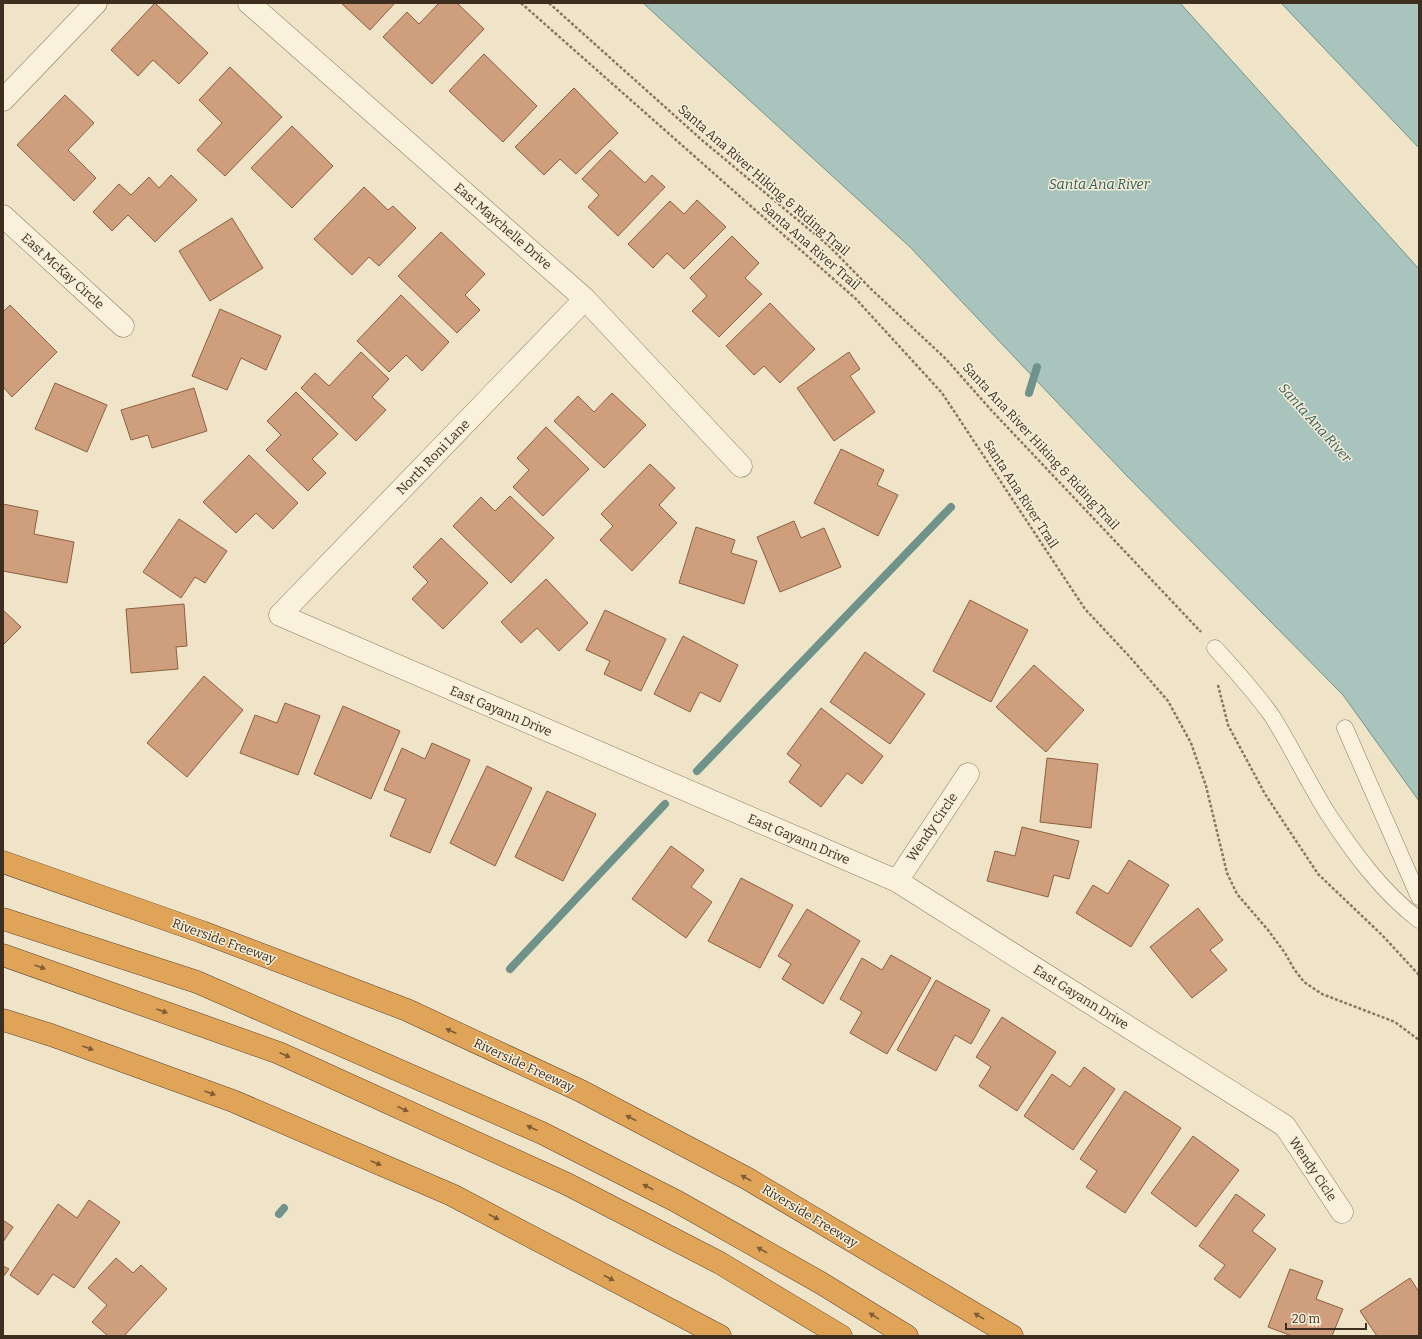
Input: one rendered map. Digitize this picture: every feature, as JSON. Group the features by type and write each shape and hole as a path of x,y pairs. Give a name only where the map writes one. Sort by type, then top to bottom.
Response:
{"highway":[{"name":"Riverside Freeway","path":"3,862 202,932 407,1010 559,1081 748,1179 1012,1336"},
{"path":"3,919 197,982 542,1133 683,1205 821,1283 907,1336"},
{"path":"3,955 279,1053 567,1184 720,1263 841,1336"},
{"path":"3,1020 51,1035 233,1101 452,1195 720,1336"},
{"path":"3,1036 51,1035"}],"street":[{"path":"3,100 96,3"},
{"name":"East Maychelle Drive","path":"249,3 585,299 741,466"},
{"name":"East McKay Circle","path":"3,216 123,326"},
{"name":"North Roni Lane","path":"280,615 585,299"},
{"name":"East Gayann Drive","path":"280,615 897,881 1284,1126"},
{"name":"Wendy Circle","path":"897,881 968,774"},
{"name":"Wendy Cicle","path":"1284,1126 1342,1212"}],"lane":[{"path":"1215,648 1246,682 1271,716 1328,814 1358,856 1404,909 1419,920"},
{"path":"1345,728 1419,896"}],"path":[{"name":"Santa Ana River Trail","path":"520,3 856,299 942,393 1085,609 1129,656 1168,702 1191,743 1206,786 1226,873 1237,894 1286,953 1294,970 1304,982 1322,994 1395,1022 1419,1040"},
{"name":"Santa Ana River Hiking & Riding Trail","path":"549,3 703,141 829,246 871,289 946,359 992,411 1215,648"},
{"path":"1215,648 1214,671 1228,725 1265,794 1318,874 1382,935 1419,975"}],"water":[{"name":"Santa Ana River","path":"643,3 1180,3 1419,269 1419,801 1343,695 1126,475 910,247"},
{"path":"1281,3 1419,3 1419,148"}],"building":[{"path":"155,3 208,53 179,84 153,60 138,76 111,50"},
{"path":"341,3 395,3 370,30"},
{"path":"439,3 457,3 484,29 432,84 383,37 407,12 419,24"},
{"path":"484,54 537,106 503,142 449,91"},
{"path":"230,67 282,117 225,176 197,150 222,123 199,100"},
{"path":"574,88 618,133 576,174 560,159 544,175 515,147"},
{"path":"65,95 94,123 68,150 96,178 74,201 17,145"},
{"path":"292,126 333,166 292,208 251,168"},
{"path":"610,150 645,183 652,175 665,187 618,236 588,207 599,195 582,179"},
{"path":"171,175 197,200 155,242 128,215 112,231 93,212 119,184 131,195 149,177 159,188"},
{"path":"364,187 388,210 393,206 416,228 379,266 369,257 352,275 314,239"},
{"path":"697,200 726,227 684,269 667,253 653,268 628,244 670,201 684,214"},
{"path":"232,218 263,268 210,301 179,251"},
{"path":"441,232 485,274 465,295 480,310 457,333 398,276"},
{"path":"732,236 759,263 745,278 762,294 719,337 692,311 707,296 690,278"},
{"path":"401,295 449,342 422,371 406,355 389,372 357,341"},
{"path":"770,303 815,349 780,383 764,366 754,375 726,346"},
{"path":"10,305 57,352 12,397 4,388 3,389 3,312"},
{"path":"220,309 281,336 266,370 241,358 227,390 192,376"},
{"path":"361,352 389,379 372,397 386,410 356,441 301,388 315,373 329,386"},
{"path":"849,352 860,369 850,376 875,412 834,441 797,388"},
{"path":"55,383 107,405 87,452 35,429"},
{"path":"194,388 207,431 152,448 148,435 131,440 121,410"},
{"path":"296,392 338,434 312,459 326,473 308,491 266,450 281,435 267,421"},
{"path":"612,393 646,425 604,468 554,421 578,396 594,412"},
{"path":"546,427 589,469 543,516 513,487 529,470 517,458"},
{"path":"841,449 884,470 877,485 898,495 878,536 814,503"},
{"path":"249,455 298,503 273,529 256,513 236,533 203,502"},
{"path":"650,464 675,488 659,505 677,523 632,571 600,540 613,526 601,514"},
{"path":"510,496 554,538 511,583 453,526 481,497 495,511"},
{"path":"3,504 38,511 34,534 74,542 67,583 3,571"},
{"path":"179,519 227,551 205,583 195,577 181,598 143,572"},
{"path":"794,521 801,538 824,528 841,567 780,592 757,537"},
{"path":"696,527 735,540 731,553 757,561 744,604 679,583"},
{"path":"441,538 488,583 443,629 412,599 428,582 413,567"},
{"path":"546,579 588,623 559,651 537,628 521,643 501,622"},
{"path":"970,600 1028,630 991,702 933,671"},
{"path":"184,604 187,646 176,647 178,669 131,673 126,609"},
{"path":"3,610 21,627 3,645"},
{"path":"605,610 666,639 641,691 604,674 610,661 586,650"},
{"path":"683,636 738,665 720,702 700,692 690,712 654,694"},
{"path":"865,652 925,694 890,744 830,702"},
{"path":"1034,665 1084,710 1046,752 996,707"},
{"path":"204,676 243,710 187,777 147,743"},
{"path":"285,703 320,716 298,775 240,753 255,715 277,723"},
{"path":"343,706 400,731 371,799 314,774"},
{"path":"821,708 883,756 862,784 847,773 821,807 789,782 801,765 787,754"},
{"path":"432,743 470,760 430,853 390,836 406,799 384,790 402,748 425,759"},
{"path":"1047,758 1098,764 1091,828 1040,822"},
{"path":"487,766 532,788 495,866 450,843"},
{"path":"547,791 596,814 563,881 515,857"},
{"path":"1022,827 1079,841 1069,879 1054,875 1048,897 987,881 995,851 1015,856"},
{"path":"671,846 704,870 691,887 712,902 686,938 632,899"},
{"path":"1129,860 1169,885 1131,947 1076,913 1093,885 1108,894"},
{"path":"741,878 793,905 760,968 708,941"},
{"path":"1198,908 1223,940 1210,950 1227,970 1192,998 1150,947"},
{"path":"807,909 860,941 823,1004 782,979 791,964 778,956"},
{"path":"891,955 931,978 887,1054 850,1033 862,1012 840,999 862,958 882,970"},
{"path":"936,980 990,1010 971,1044 955,1035 936,1071 897,1050"},
{"path":"1002,1017 1056,1052 1017,1111 979,1086 991,1067 976,1057"},
{"path":"1084,1067 1115,1089 1073,1150 1024,1116 1052,1074 1070,1087"},
{"path":"1125,1091 1181,1128 1125,1213 1086,1187 1097,1171 1080,1159"},
{"path":"1193,1136 1239,1170 1196,1227 1151,1193"},
{"path":"1236,1194 1265,1215 1252,1231 1276,1249 1240,1298 1214,1279 1225,1265 1199,1246"},
{"path":"89,1200 120,1222 74,1288 53,1274 38,1295 10,1275 58,1204 77,1218"},
{"path":"3,1220 13,1227 3,1242"},
{"path":"116,1258 133,1273 141,1265 167,1289 124,1336 108,1336 92,1322 107,1305 88,1288"},
{"path":"3,1266 9,1269 3,1277"},
{"path":"1290,1269 1323,1281 1316,1299 1343,1309 1332,1336 1292,1336 1268,1327"},
{"path":"1410,1278 1419,1292 1419,1336 1377,1336 1360,1311"}],"waterway":[{"path":"1029,393 1037,367"},
{"path":"697,771 951,507"},
{"path":"510,969 665,804"},
{"path":"279,1214 284,1208"}]}
